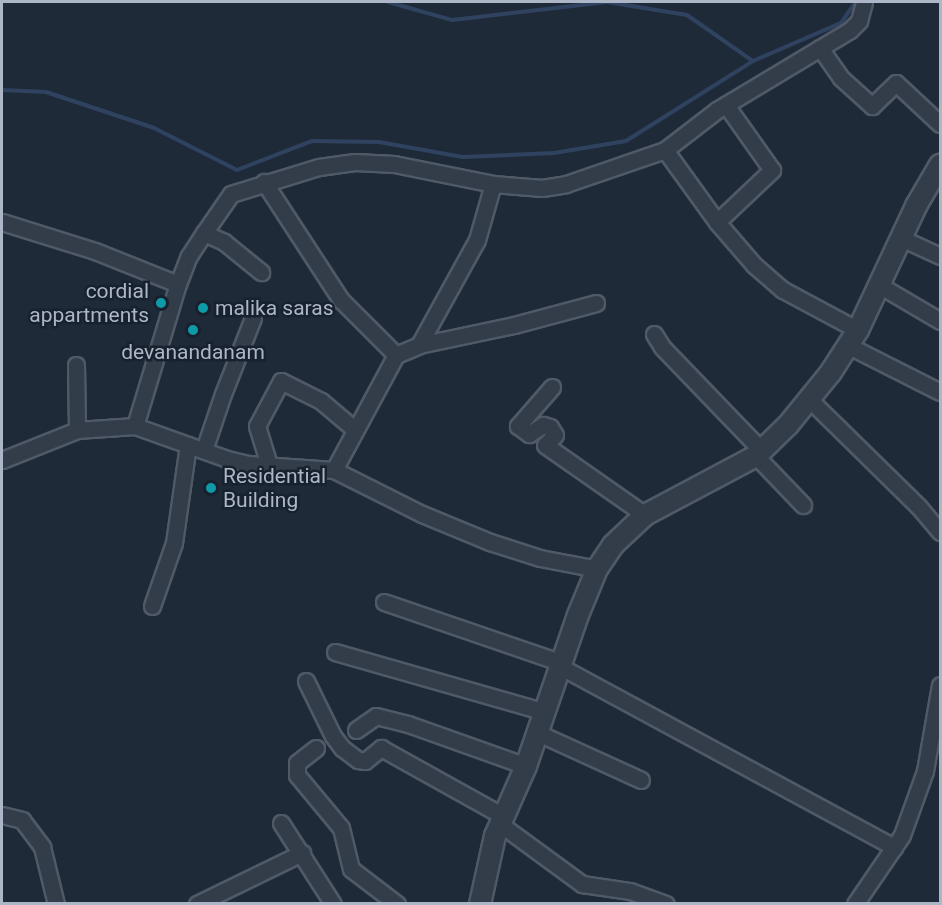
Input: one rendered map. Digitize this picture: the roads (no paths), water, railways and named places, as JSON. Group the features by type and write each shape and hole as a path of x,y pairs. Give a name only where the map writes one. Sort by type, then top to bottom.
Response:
{"street":[{"path":"135,426 178,284 189,256 231,194 302,170 355,162 394,164 494,184 555,187 665,150 726,105 855,26 862,15 864,2"},
{"path":"820,48 841,78 872,106 896,83 940,124"},
{"path":"717,222 772,170 726,105"},
{"path":"665,150 717,222 754,265 783,290 940,392"},
{"path":"480,903 482,884 501,820 526,766 597,569 614,545 645,515 759,454 788,425 854,338 900,238 940,165"},
{"path":"264,182 341,300 396,355"},
{"path":"419,345 477,240 494,184"},
{"path":"2,222 95,251 178,284"},
{"path":"204,233 224,242 261,272"},
{"path":"900,238 940,256"},
{"path":"879,285 940,321"},
{"path":"334,470 354,429 396,355 419,345 514,325 596,303"},
{"path":"204,450 253,318"},
{"path":"654,334 662,347 803,505"},
{"path":"76,365 77,430"},
{"path":"270,468 257,426 281,381 321,401 354,429"},
{"path":"552,387 518,426 529,434 543,425 550,427 555,435 545,445 645,515"},
{"path":"808,399 919,507 940,532"},
{"path":"2,460 77,430 135,426 227,459 270,468 334,470 405,506 490,542 540,558 597,569"},
{"path":"152,606 174,543 188,446"},
{"path":"384,602 561,665 894,847"},
{"path":"335,652 545,712"},
{"path":"306,681 333,736 342,748 358,760 365,761 381,748 501,820 582,884 630,891 666,903"},
{"path":"855,903 902,836 925,771 940,686"},
{"path":"356,730 376,716 408,724 526,766"},
{"path":"538,733 641,780"},
{"path":"316,748 297,763 297,775 341,828 351,870 397,903"},
{"path":"2,815 22,820 42,848 56,903"},
{"path":"281,823 333,903"},
{"path":"196,903 302,853"}],"waterway":[{"path":"388,2 452,20 607,2 687,15 753,61"},
{"path":"2,90 46,92 154,128 237,170 312,141 379,142 463,157 554,153 626,141 753,61 841,23 855,3"}],"place":[{"name":"cordial appartments","path":"161,303"},
{"name":"malika saras","path":"203,308"},
{"name":"devanandanam","path":"193,330"},
{"name":"Residential Building","path":"211,488"}]}
